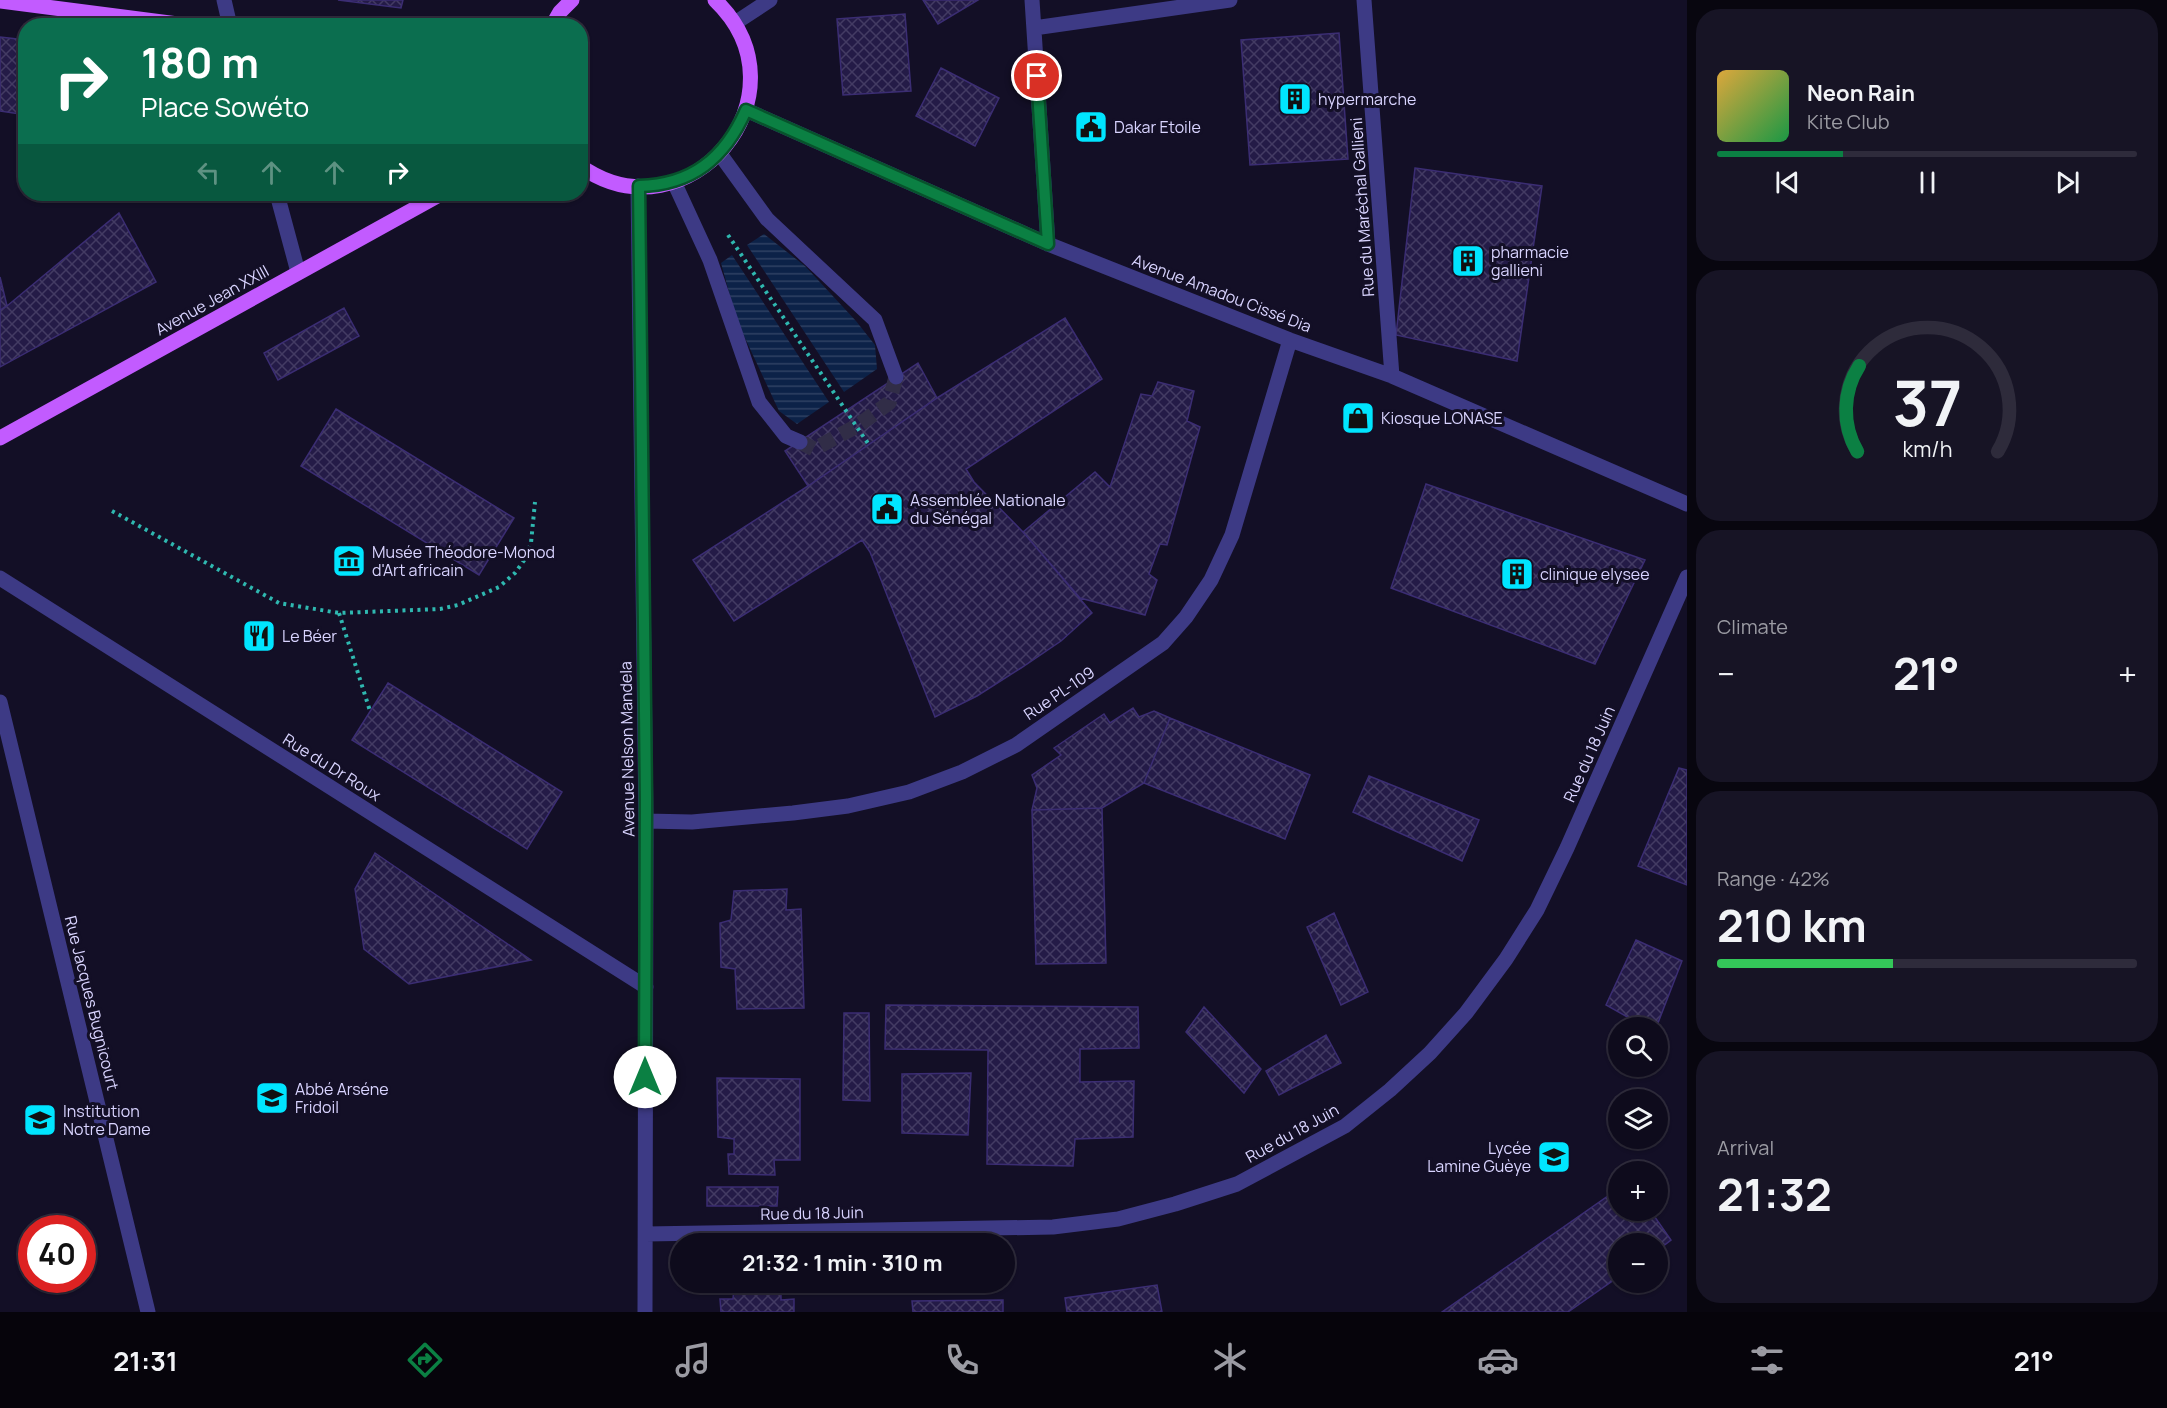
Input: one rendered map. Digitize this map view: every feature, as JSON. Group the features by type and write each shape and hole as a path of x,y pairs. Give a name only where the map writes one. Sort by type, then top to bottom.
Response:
{"main road":[{"path":"557,18 572,0"},
{"path":"588,170 619,184 658,186 674,182 705,167 720,154 738,128 746,110 750,65 742,36 735,23 715,0"},
{"path":"0,1 131,18"},
{"name":"Avenue Jean XXIII","path":"0,438 428,201"}],"street":[{"path":"224,0 229,18"},
{"path":"735,23 770,0"},
{"path":"1032,0 1048,244"},
{"path":"1034,28 1230,0"},
{"name":"Rue du Maréchal Gallieni","path":"1364,0 1392,376"},
{"name":"Avenue Amadou Cissé Dia","path":"746,110 1048,244 1290,340 1392,376 1687,504"},
{"path":"720,154 767,219 875,320 896,377"},
{"path":"674,182 710,260 759,402 786,436 800,442"},
{"name":"Avenue Nelson Mandela","path":"639,186 646,821 645,1312"},
{"path":"279,201 298,272"},
{"name":"Rue PL-109","path":"646,821 702,821 793,813 848,806 909,792 962,772 1016,745 1163,643 1186,617 1210,580 1233,535 1290,340"},
{"name":"Rue du 18 Juin","path":"646,1234 1053,1227 1118,1219 1237,1184 1345,1126 1430,1053 1466,1013 1506,959 1537,910 1567,848 1687,577"},
{"name":"Rue du Dr Roux","path":"0,578 646,987"},
{"name":"Rue Jacques Bugnicourt","path":"0,702 148,1312"}],"path":[{"path":"727,234 869,445"},
{"path":"112,511 279,603 339,613 440,609 458,605 499,587 515,573 525,559 531,543 536,502"},
{"path":"339,613 370,711"}],"water":[{"path":"764,234 805,266 875,345 877,369 844,392 747,245"},
{"path":"732,255 829,402 797,424 779,411 737,321 721,263"}],"building":[{"path":"338,0 403,0 401,8"},
{"path":"923,0 978,0 938,24"},
{"path":"905,14 911,91 843,95 837,19"},
{"name":"hypermarche","path":"1339,33 1348,159 1250,165 1241,40"},
{"path":"0,37 18,39 18,114 0,111"},
{"path":"941,68 999,98 975,146 916,116"},
{"name":"pharmacie gallieni","path":"1415,168 1542,186 1517,361 1396,335"},
{"path":"119,213 156,282 0,367 0,310"},
{"path":"0,277 7,306 0,310"},
{"path":"344,308 359,336 278,380 264,353"},
{"name":"Assemblée Nationale du Sénégal","path":"1065,318 1102,379 966,469 974,482 1023,532 1092,613 1061,641 1021,668 977,696 935,717 870,552 862,540 734,621 693,560 808,486 937,398"},
{"path":"918,363 937,398 808,486 785,451"},
{"path":"1158,382 1194,391 1187,421 1200,427 1167,545 1160,544 1149,574 1157,580 1145,615 1080,598 1023,532 1095,472 1110,487 1141,394 1152,396"},
{"path":"336,409 514,518 479,575 301,466"},
{"name":"clinique elysee","path":"1426,484 1645,560 1595,664 1391,588"},
{"path":"388,683 562,792 527,849 352,740"},
{"path":"1133,708 1139,717 1154,711 1170,718 1144,783 1102,808 1032,810 1037,788 1032,775 1061,755 1054,748 1104,714 1110,723"},
{"path":"1170,718 1310,775 1285,839 1144,783"},
{"path":"1679,768 1687,770 1687,885 1638,866"},
{"path":"1369,776 1479,820 1462,861 1353,812"},
{"path":"1102,808 1106,963 1036,964 1032,810"},
{"path":"375,853 531,960 409,984 364,949 355,889"},
{"path":"787,889 786,910 801,909 804,1008 737,1009 735,969 721,967 720,923 731,920 734,891"},
{"path":"1334,913 1368,992 1341,1005 1307,927"},
{"path":"1636,940 1682,961 1660,1017 1627,1017 1606,1005"},
{"path":"886,1005 1138,1007 1139,1048 1080,1049 1080,1082 1134,1081 1133,1137 1075,1139 1073,1166 987,1164 988,1050 885,1049"},
{"path":"1204,1007 1261,1069 1244,1093 1186,1032"},
{"path":"844,1013 869,1013 870,1101 843,1100"},
{"path":"1326,1035 1341,1063 1279,1095 1266,1071"},
{"path":"971,1073 968,1135 902,1133 902,1074"},
{"path":"717,1078 800,1079 800,1160 774,1160 775,1175 729,1174 728,1154 734,1154 734,1139 718,1137"},
{"path":"707,1187 778,1187 777,1206 707,1206"},
{"path":"1608,1196 1608,1221 1658,1221 1666,1233 1608,1233 1608,1284 1568,1312 1442,1312"},
{"path":"1157,1285 1162,1312 1067,1312 1065,1298"},
{"path":"733,1293 781,1293 781,1300 794,1299 794,1312 721,1312 720,1299 733,1299"},
{"path":"1003,1300 1003,1312 913,1312 912,1301"}],"tunnel":[{"path":"800,442 814,449 857,426 889,403 896,377"}],"place":[{"name":"hypermarche","path":"1295,99"},
{"name":"Dakar Etoile","path":"1091,127"},
{"name":"pharmacie gallieni","path":"1468,261"},
{"name":"Kiosque LONASE","path":"1358,418"},
{"name":"Assemblée Nationale du Sénégal","path":"887,509"},
{"name":"Musée Théodore-Monod d'Art africain","path":"349,561"},
{"name":"clinique elysee","path":"1517,574"},
{"name":"Le Béer","path":"259,636"},
{"name":"Abbé Arséne Fridoil","path":"272,1098"},
{"name":"Institution Notre Dame","path":"40,1120"},
{"name":"Lycée Lamine Guèye","path":"1554,1157"}],"route":[{"path":"645,1077 646,798 639,186 658,186 674,182 705,167 720,154 738,128 746,110 1048,244 1037,76"}]}
